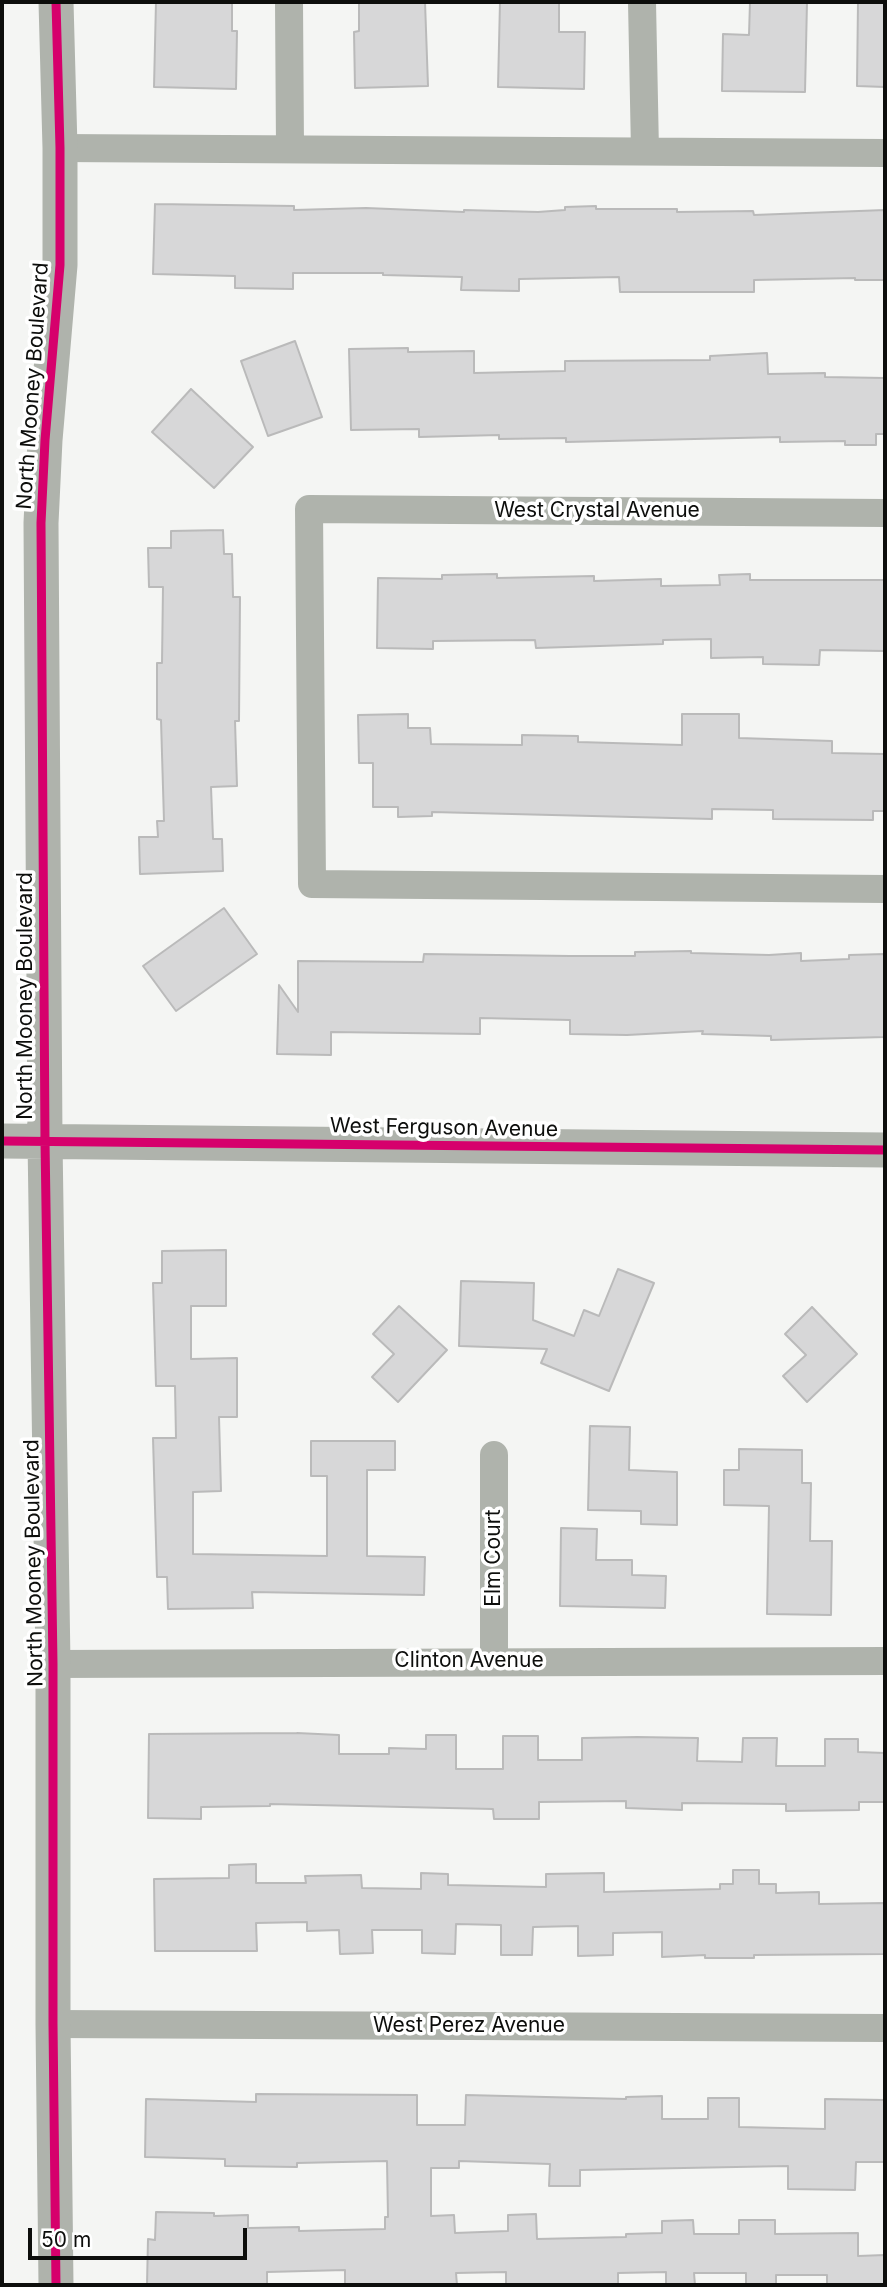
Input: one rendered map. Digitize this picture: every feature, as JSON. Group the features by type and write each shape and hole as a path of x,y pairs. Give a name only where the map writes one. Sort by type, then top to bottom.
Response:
{"street":[{"name":"North Mooney Boulevard","path":"56,2 60,265 45,440 41,523 45,1141 53,1664 56,2285"},
{"path":"289,2 290,148"},
{"path":"642,2 645,150"},
{"path":"60,148 885,153"},
{"name":"West Crystal Avenue","path":"885,513 309,509 312,884 885,889"},
{"name":"West Ferguson Avenue","path":"2,1141 885,1150"},
{"name":"Elm Court","path":"494,1455 494,1661"},
{"name":"Clinton Avenue","path":"53,1664 885,1661"},
{"name":"West Perez Avenue","path":"53,2024 885,2028"}],"building":[{"path":"156,2 232,2 232,31 237,31 236,89 154,87"},
{"path":"359,2 425,2 428,86 355,88 354,32 359,31"},
{"path":"500,2 559,2 559,32 585,32 584,89 498,87"},
{"path":"750,2 807,2 805,92 722,91 723,34 749,35"},
{"path":"858,2 885,3 885,87 857,86"},
{"path":"155,204 294,206 294,210 366,208 464,212 538,212 565,210 565,207 596,206 596,209 677,209 677,212 753,211 754,215 885,210 885,280 754,280 754,292 620,292 619,277 519,279 519,291 461,290 462,277 383,273 293,273 293,289 235,288 235,276 153,274"},
{"path":"295,341 322,417 268,436 241,361"},
{"path":"408,348 408,352 474,351 474,373 565,371 565,361 710,360 710,356 767,353 768,374 825,373 825,377 885,378 885,434 876,434 876,445 845,445 845,441 780,442 780,437 566,442 566,438 499,439 499,435 419,437 419,429 351,430 349,349"},
{"path":"191,389 253,447 214,488 152,432"},
{"path":"223,530 224,554 232,554 233,597 240,597 239,721 235,721 237,786 211,787 213,839 222,839 223,871 140,874 139,837 158,837 157,821 164,821 161,720 157,719 157,663 162,663 163,587 149,587 148,548 171,548 171,531"},
{"path":"497,574 497,578 594,576 594,581 661,579 661,586 720,585 719,575 750,574 750,580 885,580 885,651 820,650 819,665 763,664 763,657 711,658 711,639 663,640 663,644 536,648 535,640 433,641 433,649 377,648 378,578 442,579 442,575"},
{"path":"408,714 408,728 430,728 431,744 522,745 522,735 578,736 578,742 682,745 682,714 739,714 739,738 832,741 832,753 885,754 885,811 873,811 873,820 773,819 773,810 712,809 712,819 432,812 432,816 398,817 398,807 373,807 373,763 359,763 358,715"},
{"path":"224,908 257,954 176,1011 143,966"},
{"path":"691,951 769,955 801,953 801,961 885,954 885,1037 771,1040 771,1036 702,1034 703,1031 627,1035 570,1034 570,1020 480,1018 480,1034 331,1032 331,1055 277,1054 279,985 298,1012 298,961 423,962 424,954 635,956 635,952"},
{"path":"226,1250 226,1306 191,1306 191,1359 237,1358 237,1417 219,1417 221,1491 193,1492 193,1554 327,1556 327,1476 311,1476 311,1441 395,1441 395,1470 367,1470 367,1556 425,1557 424,1595 252,1592 253,1608 168,1609 167,1577 157,1577 153,1438 176,1438 175,1386 156,1386 153,1283 162,1283 162,1251"},
{"path":"618,1269 654,1283 609,1391 541,1363 547,1349 459,1346 461,1281 534,1283 533,1320 574,1336 584,1310 599,1316"},
{"path":"399,1306 447,1350 398,1402 372,1377 394,1354 373,1334"},
{"path":"812,1307 857,1354 807,1402 783,1376 806,1355 785,1334"},
{"path":"590,1426 630,1427 629,1470 677,1472 677,1525 641,1524 641,1511 588,1510"},
{"path":"739,1449 802,1450 802,1483 811,1483 810,1541 832,1541 831,1615 767,1614 769,1506 724,1505 724,1470 739,1470"},
{"path":"561,1528 597,1529 596,1560 632,1560 632,1575 666,1576 665,1608 560,1606"},
{"path":"149,1734 339,1735 339,1754 389,1754 389,1748 426,1749 426,1735 456,1735 456,1769 503,1769 503,1736 538,1736 538,1760 582,1760 582,1738 637,1737 698,1738 697,1761 742,1762 743,1738 777,1738 776,1766 825,1766 825,1739 858,1739 858,1752 885,1753 885,1802 859,1802 859,1810 786,1811 786,1804 682,1803 682,1810 626,1808 626,1801 539,1802 539,1819 494,1819 493,1809 270,1804 201,1807 201,1819 148,1818"},
{"path":"256,1864 256,1883 306,1883 305,1876 361,1875 362,1888 421,1889 421,1873 448,1874 448,1885 546,1887 546,1874 604,1873 604,1892 720,1889 720,1884 733,1884 733,1870 759,1870 759,1884 776,1884 776,1893 819,1892 819,1904 885,1903 885,1954 754,1955 754,1958 705,1958 705,1955 662,1957 662,1932 613,1933 613,1955 578,1956 578,1926 533,1927 532,1955 501,1955 501,1925 456,1924 455,1954 422,1953 422,1930 372,1930 373,1953 340,1954 339,1930 307,1931 307,1922 256,1923 257,1951 155,1951 154,1879 229,1878 229,1865"},
{"path":"256,2094 417,2095 417,2125 465,2125 466,2095 626,2099 662,2096 662,2119 708,2119 708,2098 739,2098 739,2127 825,2129 825,2099 885,2100 885,2162 856,2162 855,2190 788,2189 788,2166 580,2170 580,2186 549,2186 550,2164 459,2161 459,2168 431,2168 431,2216 454,2215 455,2233 508,2231 508,2215 536,2214 537,2239 626,2237 626,2234 662,2233 662,2221 693,2220 694,2234 739,2234 739,2220 775,2220 775,2234 858,2233 858,2256 885,2255 885,2285 827,2285 827,2275 776,2275 776,2285 746,2285 746,2273 694,2273 695,2285 666,2285 666,2272 618,2273 618,2285 506,2285 506,2272 456,2273 457,2285 345,2285 345,2270 267,2272 267,2285 147,2285 148,2239 155,2240 156,2212 214,2213 214,2216 248,2215 248,2228 299,2227 299,2231 385,2229 385,2217 388,2217 387,2161 297,2163 297,2167 225,2166 225,2159 145,2157 146,2099 256,2102"}],"cycle path":[{"path":"56,2 60,265 45,440 41,523 45,1141 53,1664 56,2285"},
{"path":"2,1141 885,1150"}]}
